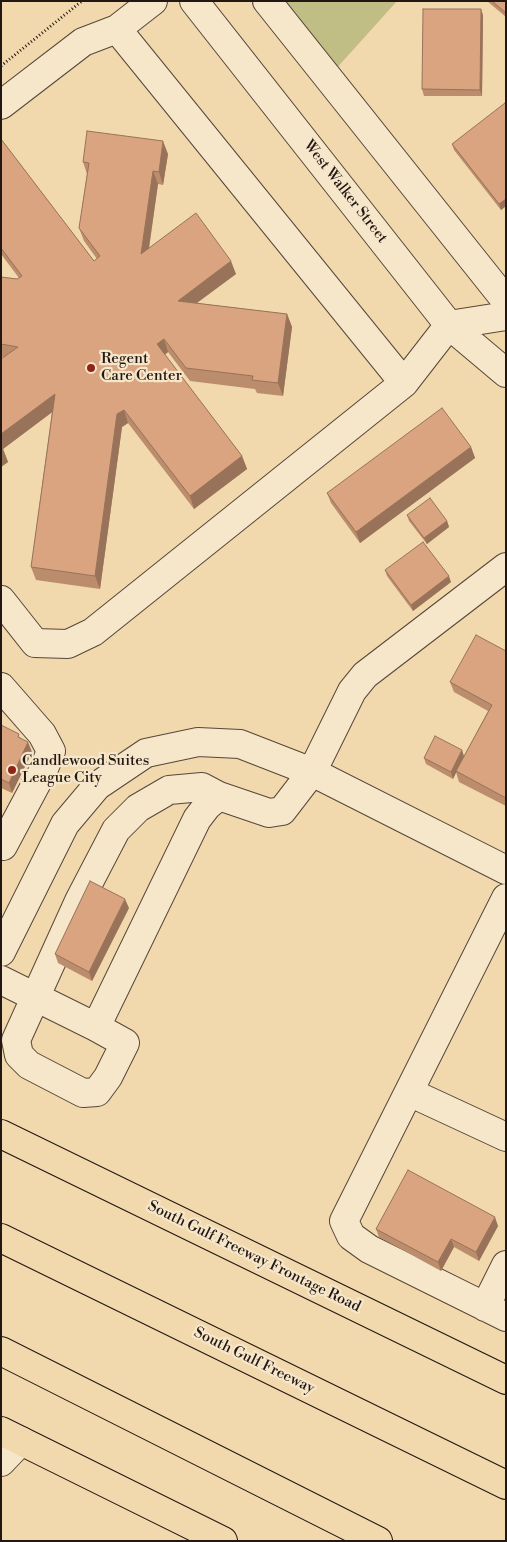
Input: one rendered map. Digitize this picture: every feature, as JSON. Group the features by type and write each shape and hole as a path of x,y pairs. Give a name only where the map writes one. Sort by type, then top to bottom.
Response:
{"main road":[{"name":"South Gulf Freeway Frontage Road","path":"1,1134 506,1380"},
{"name":"South Gulf Freeway","path":"1,1238 506,1485"},
{"path":"1,1351 378,1541"},
{"path":"11,1436 223,1541"}],"street":[{"path":"1,105 82,42 117,29 153,1"},
{"name":"West Walker Street","path":"194,1 449,325 506,373"},
{"path":"267,1 506,301"},
{"path":"117,29 404,383"},
{"path":"1,600 35,643 68,644 93,632 404,383 449,325 506,316"},
{"path":"1,980 36,997 96,1027 125,1043 108,1077 97,1092 83,1094 29,1064 19,1055 16,1040 36,997 79,902 116,830 127,817 153,798 169,790 202,787 219,796 269,813 282,810 312,772 352,691 365,674 506,567"},
{"path":"1,687 42,734 51,751 43,771 2,845 43,865"},
{"path":"1,952 65,824 97,786 146,753 198,742 240,744 312,772 506,870"},
{"path":"96,1027 197,819 207,806 219,796"},
{"path":"153,798 197,819"},
{"path":"506,898 344,1221 351,1236 368,1249 495,1312 506,1265"},
{"path":"409,1092 506,1137"},
{"path":"1,1462 11,1436"}],"path":[{"path":"1,66 82,1"}],"shaded area":[{"path":"280,1 397,1 335,70"}],"building":[{"path":"492,1 506,1 506,13"},
{"path":"423,9 481,9 480,90 422,89"},
{"path":"505,103 506,199 499,204 452,144"},
{"name":"Regent Care Center","path":"87,131 163,141 159,172 153,171 141,254 196,213 231,261 178,301 287,314 278,383 252,380 253,376 186,368 164,339 157,344 242,456 190,496 124,410 117,414 95,576 31,567 55,394 1,434 1,359 18,347 1,344 1,277 17,279 22,276 1,248 1,139 94,261 100,256 79,228 89,163 83,162"},
{"path":"442,408 471,447 356,532 327,493"},
{"path":"430,498 447,521 424,538 407,515"},
{"path":"423,542 449,576 411,605 385,570"},
{"path":"476,635 506,651 506,798 456,771 492,705 450,682"},
{"name":"Candlewood Suites League City","path":"1,725 19,734 18,737 28,742 9,783 1,779"},
{"path":"435,736 462,750 451,772 424,758"},
{"path":"90,881 125,899 89,972 55,954"},
{"path":"408,1170 495,1217 476,1252 451,1239 438,1262 376,1229"}],"place":[{"name":"Regent Care Center","path":"91,368"},
{"name":"Candlewood Suites League City","path":"12,770"}]}
